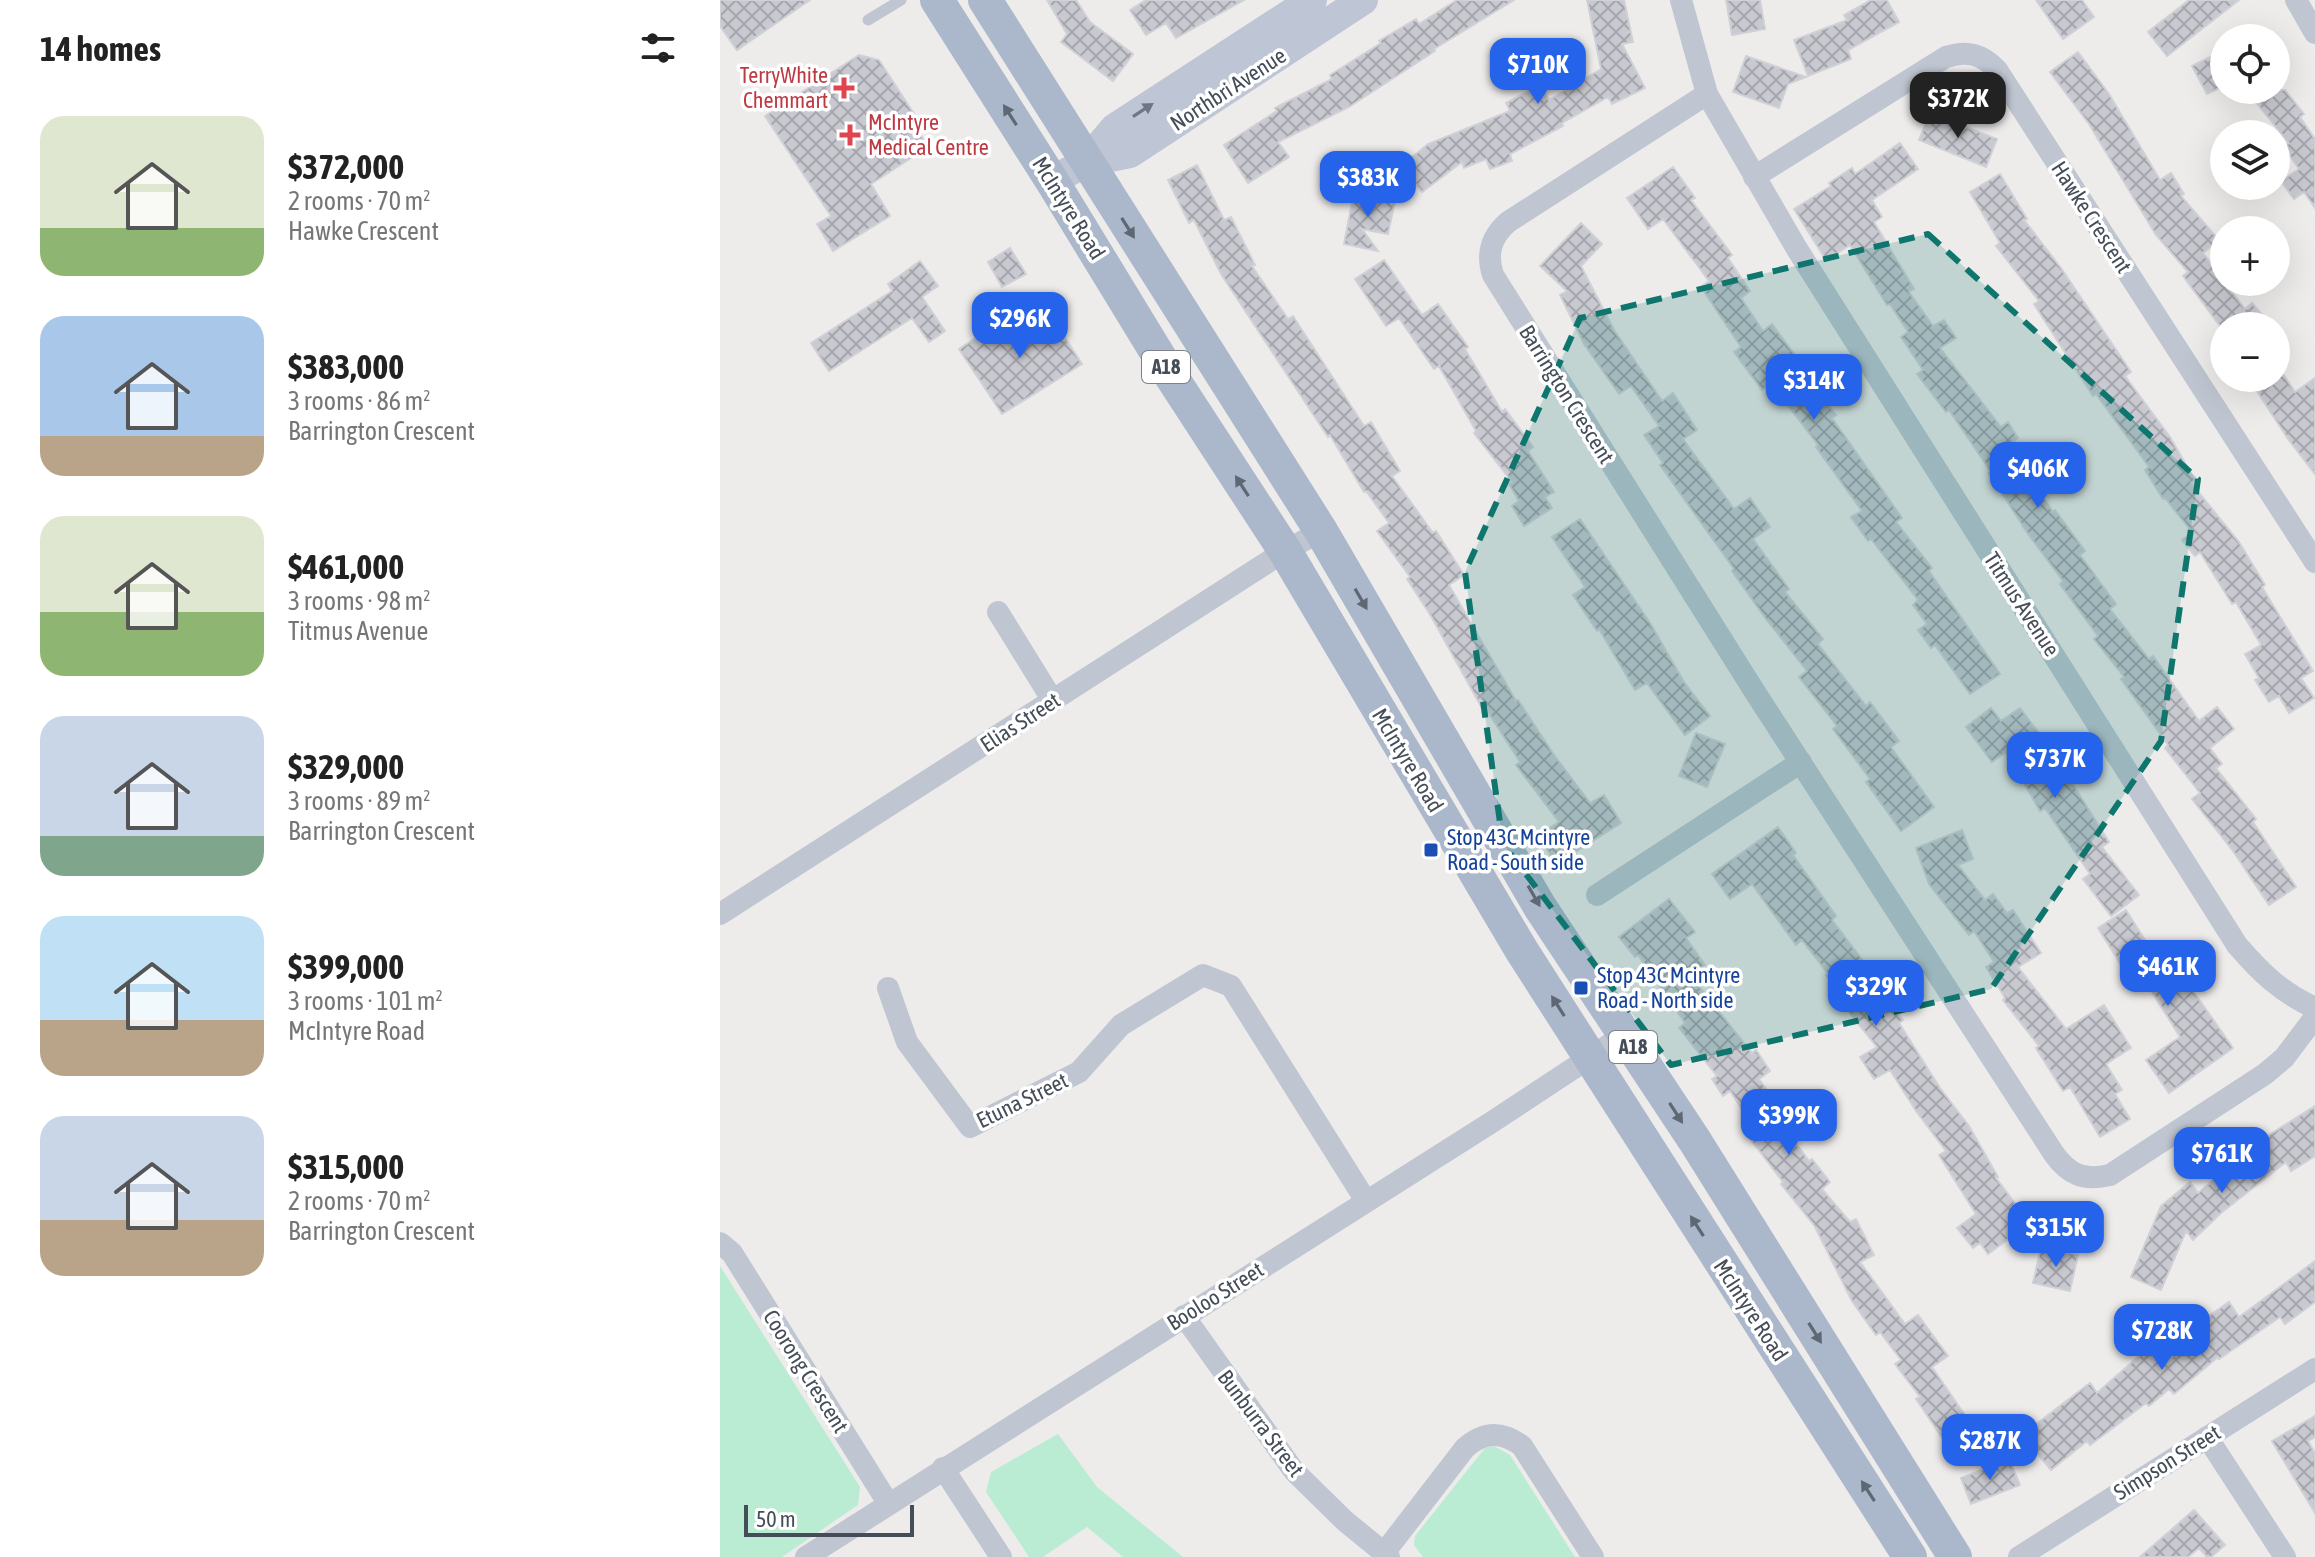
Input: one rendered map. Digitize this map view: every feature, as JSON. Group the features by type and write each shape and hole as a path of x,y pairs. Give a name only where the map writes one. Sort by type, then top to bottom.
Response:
{"main road":[{"name":"McIntyre Road","path":"937,0 1171,376 1285,551 1514,938 1910,1557"},
{"name":"McIntyre Road","path":"985,0 1321,531 1540,907 1695,1141 1955,1557"}],"street":[{"name":"Northbri Avenue","path":"1052,181 1086,162 1115,128 1311,7 1363,0"},
{"name":"Titmus Avenue","path":"1681,0 1707,94 1805,263 2237,945 2277,987 2315,1008"},
{"path":"2296,0 2315,33"},
{"name":"Hawke Crescent","path":"1754,177 1940,59 1957,53 1969,53 1989,61 2315,562"},
{"name":"Barrington Crescent","path":"1707,94 1508,222 1492,242 1489,262 1496,281 2054,1154 2064,1167 2077,1175 2095,1178 2110,1175 2265,1074 2284,1058 2315,1017"},
{"name":"Elias Street","path":"720,914 1285,551 1321,531"},
{"path":"998,612 1053,701"},
{"path":"1597,895 1801,762"},
{"name":"Etuna Street","path":"888,988 907,1042 970,1127 1079,1072 1121,1025 1203,975 1231,986 1366,1201"},
{"name":"Booloo Street","path":"806,1557 1624,1035"},
{"name":"Coorong Crescent","path":"720,1243 732,1253 888,1503"},
{"name":"Bunburra Street","path":"1184,1316 1294,1471 1345,1521 1386,1555 1465,1448 1486,1435 1499,1434 1511,1437 1522,1446 1593,1557"},
{"name":"Simpson Street","path":"2019,1557 2315,1369"},
{"path":"2207,1437 2285,1557"},
{"path":"943,1468 1001,1557"}],"lane":[{"path":"868,20 901,0"}],"highlighted area":[{"path":"1928,234 2198,479 2161,741 1991,989 1671,1065 1503,844 1465,572 1580,318"}],"green space":[{"path":"720,1266 860,1487 858,1505 782,1557 720,1557"},
{"path":"1058,1434 1097,1487 1183,1557 1123,1557 1087,1527 1043,1557 1029,1557 986,1492 991,1472"},
{"path":"1494,1446 1510,1455 1575,1557 1423,1557 1414,1545 1415,1536 1485,1448"}],"building":[{"path":"720,0 810,0 737,50 720,26"},
{"path":"1047,0 1076,0 1090,22 1133,54 1113,81 1061,42 1067,34"},
{"path":"1146,0 1244,0 1176,38 1166,23 1146,35 1130,10"},
{"path":"1457,0 1514,0 1434,49 1349,107 1278,142 1289,157 1248,183 1224,145 1277,111 1275,108 1332,79 1330,75 1381,43 1379,41 1416,19 1419,24"},
{"path":"1587,0 1624,0 1633,42 1622,44 1645,88 1612,104 1608,97 1562,123 1563,126 1510,154 1512,161 1490,169 1486,159 1464,168 1462,162 1422,192 1401,166 1428,144 1510,111 1506,103 1541,85 1549,100 1601,69"},
{"path":"1726,0 1760,0 1765,29 1732,35"},
{"path":"1871,0 1887,0 1899,22 1848,50 1851,59 1808,76 1794,40 1847,20 1844,15"},
{"path":"2036,0 2082,0 2094,17 2063,39"},
{"path":"2189,0 2239,0 2167,56 2148,32"},
{"path":"2078,52 2109,94 2160,180 2171,173 2184,194 2181,196 2210,230 2210,247 2203,253 2210,262 2210,296 2235,296 2245,309 2252,303 2260,312 2210,312 2183,276 2188,272 2156,235 2089,124 2050,72"},
{"name":"McIntyre Medical Centre","path":"859,55 879,60 918,120 914,124 928,147 871,184 890,216 833,251 817,224 831,216 765,116"},
{"path":"1746,56 1806,77 1788,84 1779,108 1733,92"},
{"path":"2210,57 2210,93 2207,94 2192,66"},
{"path":"2290,96 2304,114 2300,117 2315,139 2315,208 2304,192 2294,199 2290,193 2290,175 2299,169 2290,156 2290,120 2270,120 2257,104 2290,104"},
{"path":"1930,113 1997,139 1986,167 1919,140"},
{"path":"1900,143 1918,169 1872,200 1882,217 1874,222 1914,289 1909,292 1933,326 1944,320 1956,338 1940,348 2001,427 2008,422 2018,438 2008,445 2053,512 2055,510 2085,551 2080,555 2116,604 2110,609 2149,659 2153,656 2199,721 2217,707 2234,729 2210,748 2222,764 2216,768 2256,819 2253,822 2296,887 2269,905 2233,851 2192,799 2200,793 2165,748 2168,745 2121,679 2124,677 2094,639 2098,636 2060,584 2063,581 2026,531 1991,472 1949,410 1946,412 1917,374 1923,370 1901,337 1908,332 1890,304 1887,305 1850,245 1826,260 1794,209 1831,186 1829,183 1852,168 1855,174"},
{"path":"1197,165 1224,220 1231,217 1255,265 1252,266 1288,319 1293,316 1364,426 1371,422 1400,471 1392,476 1433,533 1436,531 1464,575 1449,585 1516,701 1590,803 1604,795 1621,823 1556,864 1538,835 1559,822 1516,765 1520,762 1486,709 1483,710 1407,579 1410,577 1377,531 1389,523 1364,492 1330,435 1328,437 1221,274 1194,220 1189,223 1168,180"},
{"path":"1673,167 1695,198 1691,200 1732,255 1728,258 1750,291 1741,298 1763,331 1772,324 1800,362 1797,364 1836,415 1832,418 1902,518 1896,522 1932,568 1929,571 2000,674 1970,694 1935,645 1931,648 1918,630 1927,624 1913,605 1918,600 1851,517 1862,511 1816,447 1818,445 1771,383 1762,390 1734,352 1741,347 1701,287 1709,281 1663,219 1648,229 1627,198"},
{"path":"2000,174 2027,219 2024,220 2061,268 2131,372 2125,376 2170,437 2195,480 2191,483 2239,542 2265,585 2262,587 2313,671 2301,678 2314,698 2289,713 2279,696 2269,702 2255,680 2259,678 2245,654 2261,645 2236,602 2232,604 2200,552 2195,556 2182,540 2192,532 2163,499 2145,470 2149,467 2096,394 2093,396 2034,304 2039,301 1996,246 2000,243 1970,192"},
{"path":"1354,192 1395,201 1388,234 1362,229 1378,251 1344,244"},
{"path":"1581,223 1602,244 1581,266 1614,330 1662,401 1673,393 1697,430 1683,439 1734,509 1750,498 1770,527 1753,539 1789,589 1785,592 1823,639 1818,644 1866,706 1870,702 1899,741 1891,747 1934,807 1901,831 1866,782 1870,779 1833,729 1837,726 1799,677 1807,671 1766,619 1660,465 1663,463 1644,435 1659,426 1631,386 1619,394 1584,344 1560,295 1567,291 1540,266"},
{"path":"1010,248 1026,274 1002,287 988,262"},
{"path":"1384,260 1422,315 1438,304 1468,347 1465,349 1502,412 1505,409 1533,447 1528,451 1554,492 1545,497 1552,508 1524,526 1512,506 1519,501 1509,484 1512,482 1474,433 1476,431 1439,366 1434,369 1399,318 1386,326 1355,279"},
{"path":"920,261 938,286 922,297 945,331 929,342 912,318 829,371 811,343 892,291 888,284"},
{"path":"1049,313 1082,364 1002,414 959,349 1010,315 1021,332"},
{"path":"2315,378 2315,474 2258,392 2290,392 2290,384 2295,392"},
{"path":"1580,519 1650,623 1684,682 1710,716 1685,735 1647,683 1635,690 1599,629 1597,631 1573,595 1585,587 1552,537"},
{"path":"1991,708 2001,721 2020,708 2050,748 2109,842 2102,847 2139,895 2111,916 2083,879 2090,874 2045,808 2040,811 2006,752 1992,762 1966,727"},
{"path":"1696,733 1725,744 1707,787 1679,776"},
{"path":"1778,827 1796,853 1793,855 1836,916 1832,920 1870,970 1865,973 1903,1020 1899,1023 1940,1088 1969,1126 1996,1178 2030,1223 1988,1254 1980,1243 1973,1248 1957,1228 1976,1214 1939,1155 1946,1151 1890,1070 1874,1079 1860,1057 1877,1047 1844,1006 1848,1003 1828,974 1802,940 1796,945 1752,884 1730,899 1712,874"},
{"path":"1962,830 1973,859 1958,865 1985,900 1993,894 2007,913 2013,910 2041,953 2018,967 2066,1029 2104,1005 2131,1048 2106,1064 2122,1090 2115,1094 2130,1119 2100,1137 2070,1087 2063,1091 2036,1048 2039,1046 2003,1000 2005,998 1986,967 1994,962 1974,931 1969,935 1929,884 1916,848"},
{"path":"1669,899 1695,932 1686,938 1705,965 1690,975 1752,1053 1756,1050 1770,1071 1759,1079 1769,1093 1762,1098 1809,1161 1812,1159 1830,1182 1822,1189 1850,1222 1856,1219 1874,1255 1860,1262 1905,1324 1918,1315 1948,1356 1932,1367 1973,1427 1947,1445 1916,1399 1920,1397 1895,1364 1901,1360 1880,1332 1876,1335 1852,1301 1814,1225 1745,1132 1753,1126 1730,1091 1723,1096 1712,1079 1717,1076 1679,1028 1685,1023 1638,955 1635,957 1619,937"},
{"path":"2126,910 2162,967 2165,965 2183,993 2191,988 2233,1048 2169,1093 2146,1060 2180,1037 2138,969 2128,976 2098,928"},
{"path":"2315,1106 2315,1156 2291,1171 2286,1162 2221,1213 2193,1240 2186,1231 2161,1290 2131,1277 2161,1206 2190,1182 2198,1193 2225,1170 2223,1167 2262,1136 2264,1138"},
{"path":"2041,1247 2078,1255 2070,1291 2033,1283"},
{"path":"2315,1261 2315,1302 2285,1324 2280,1317 2218,1357 2174,1394 2169,1389 2149,1406 2146,1403 2090,1445 2087,1441 2051,1470 2022,1435 2090,1383 2097,1393 2156,1341 2171,1358 2201,1332 2196,1325 2229,1302 2239,1317"},
{"path":"2315,1416 2315,1437 2308,1441 2315,1453 2315,1513 2272,1441"},
{"path":"2009,1459 2020,1485 1971,1504 1961,1478"},
{"path":"2194,1510 2225,1545 2211,1557 2199,1548 2188,1557 2140,1557"}],"place":[{"name":"TerryWhite Chemmart","path":"844,88"},
{"name":"McIntyre Medical Centre","path":"850,135"},
{"name":"Stop 43C Mcintyre Road - South side","path":"1431,850"},
{"name":"Stop 43C Mcintyre Road - North side","path":"1581,988"}]}
